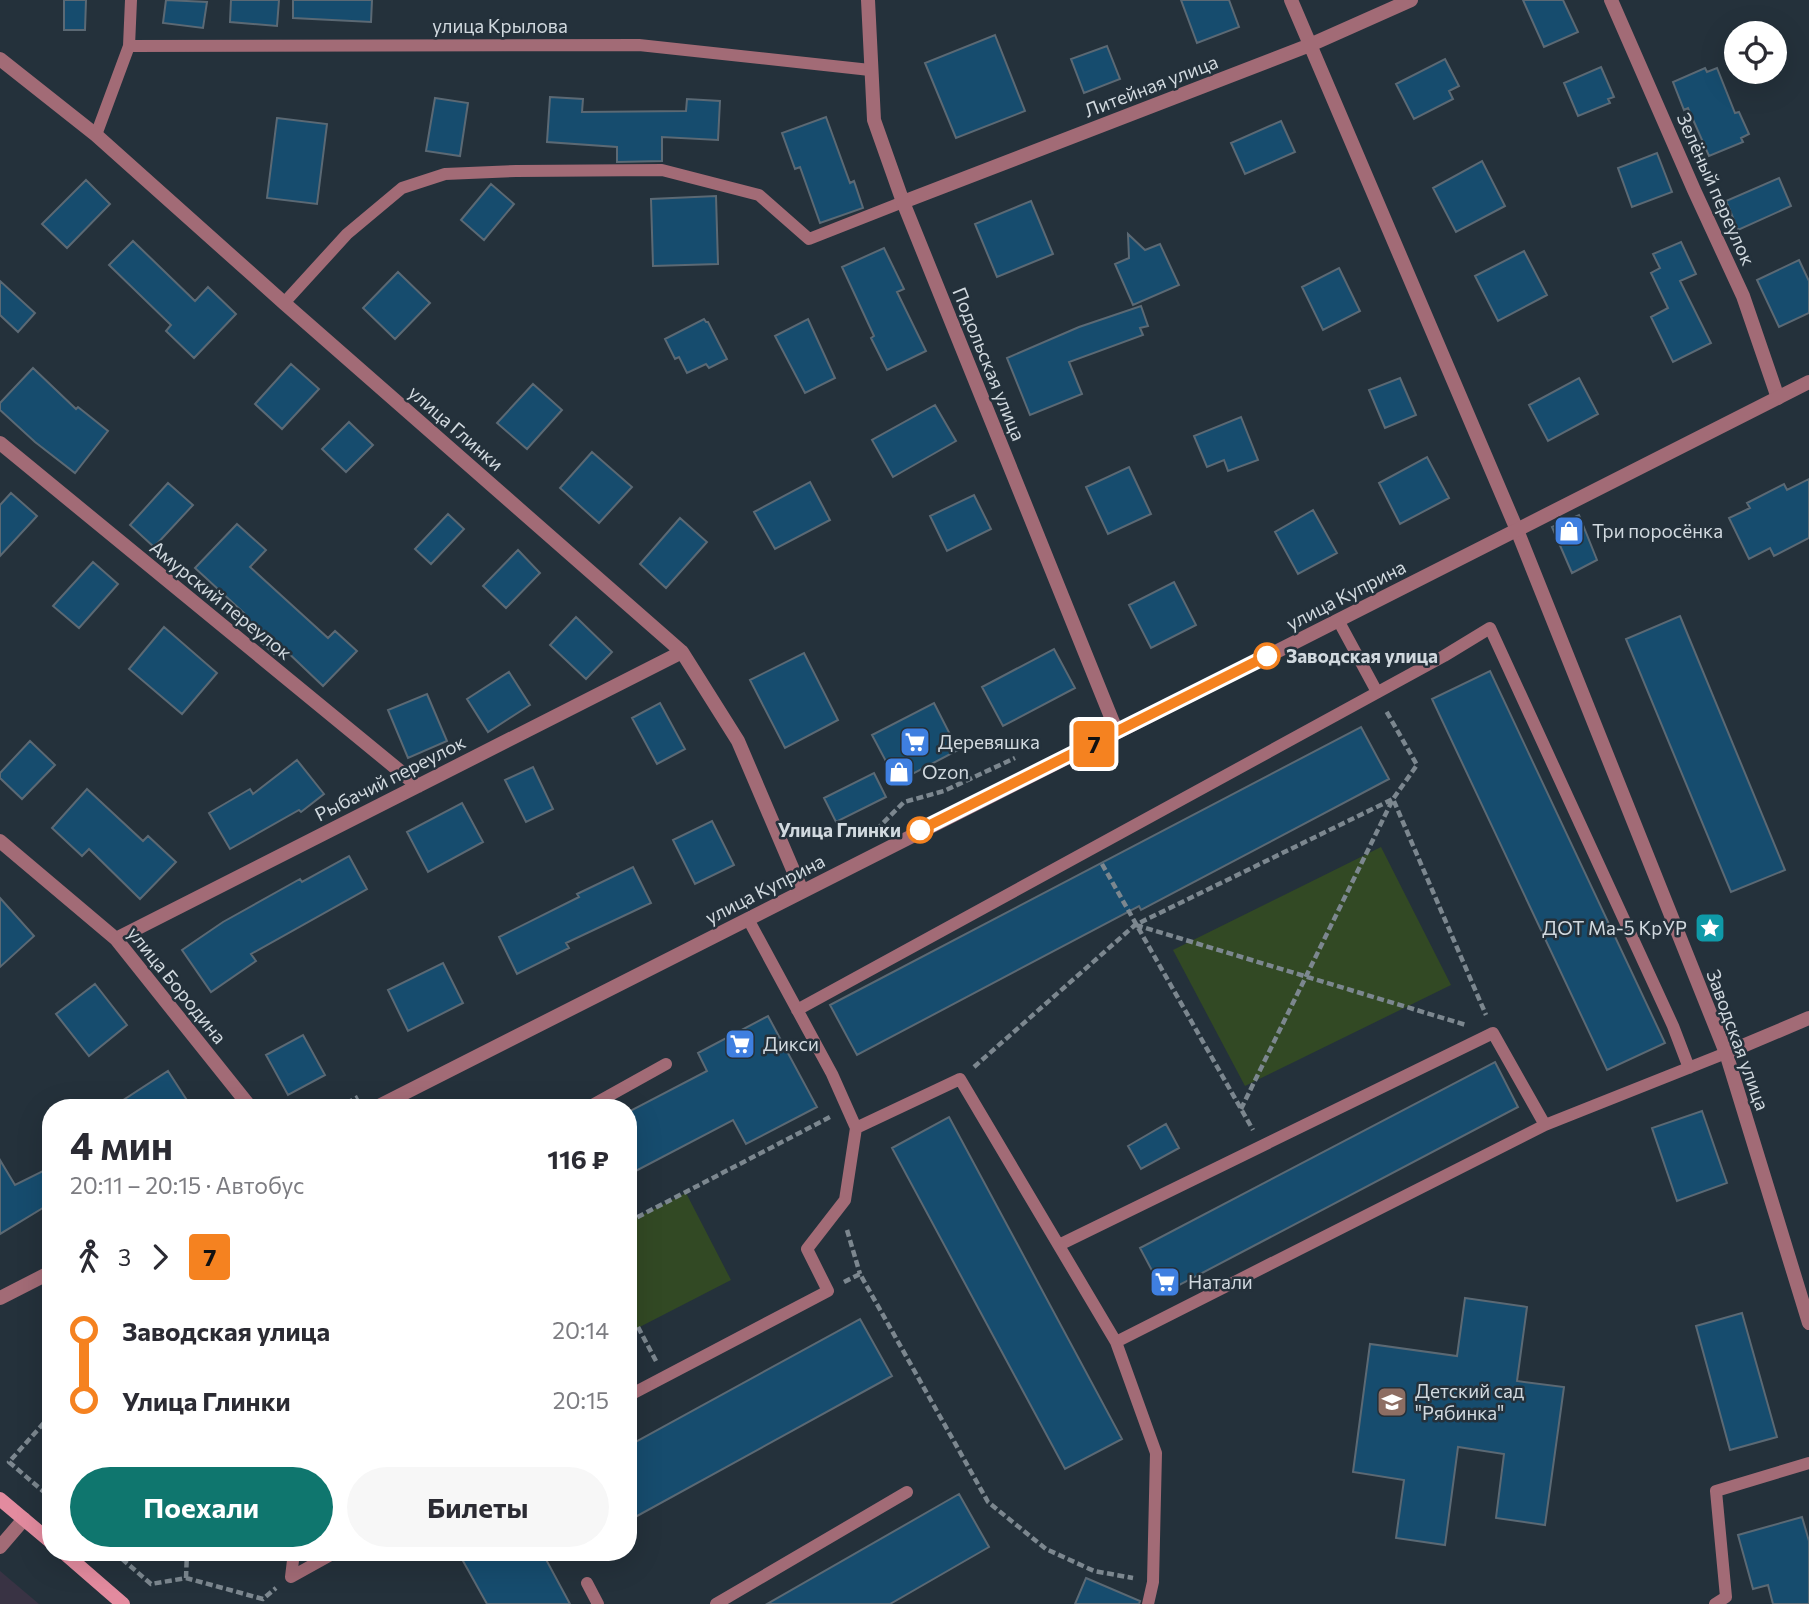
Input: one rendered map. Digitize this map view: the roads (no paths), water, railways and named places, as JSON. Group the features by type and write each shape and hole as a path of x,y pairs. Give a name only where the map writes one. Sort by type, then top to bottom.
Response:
{"main road":[{"path":"0,1499 42,1534"},
{"path":"73,1561 123,1604"}],"street":[{"name":"Подольская улица","path":"868,0 874,120 903,202 1117,732"},
{"name":"Заводская улица","path":"1291,0 1517,530 1726,1053 1809,1323"},
{"name":"Литейная улица","path":"903,202 1310,45 1412,0"},
{"name":"Зелёный переулок","path":"1611,0 1693,190 1743,296 1778,398"},
{"name":"улица Глинки","path":"0,59 96,135 682,652 738,741 802,891"},
{"name":"улица Куприна","path":"394,1099 1809,382"},
{"name":"Амурский переулок","path":"0,443 418,786"},
{"name":"Рыбачий переулок","path":"116,939 682,652"},
{"name":"улица Бородина","path":"0,841 116,939 244,1099"},
{"path":"1726,1053 1809,1018"},
{"path":"0,1297 42,1276"},
{"path":"0,1547 24,1519"}],"lane":[{"path":"96,135 130,47 131,0"},
{"name":"улица Крылова","path":"130,47 639,45 870,70"},
{"path":"284,303 347,233 402,188 445,174 662,170 759,195 809,239 903,202"},
{"path":"1338,620 1377,692"},
{"path":"797,1010 1490,628 1673,1026 1689,1068"},
{"path":"637,1391 828,1291 807,1249 845,1199 856,1128 832,1074 748,919"},
{"path":"1059,1245 1493,1033 1545,1125"},
{"path":"1116,1342 1545,1125 1726,1053"},
{"path":"603,1099 666,1064"},
{"path":"856,1128 960,1079 1116,1342 1156,1453 1153,1582 1148,1604"},
{"path":"1715,1604 1726,1597 1716,1491 1809,1463"},
{"path":"716,1604 907,1492"},
{"path":"293,1561 291,1577 320,1561"},
{"path":"587,1583 598,1604"}],"place":[{"name":"Три поросёнка","path":"1569,531"},
{"name":"Заводская улица","path":"1267,656"},
{"name":"Деревяшка","path":"915,742"},
{"name":"Ozon","path":"899,772"},
{"name":"Улица Глинки","path":"920,830"},
{"name":"ДОТ Ма-5 КрУР","path":"1710,928"},
{"name":"Дикси","path":"740,1044"},
{"name":"Натали","path":"1165,1282"},
{"name":"Детский сад \"Рябинка\"","path":"1392,1402"}]}
